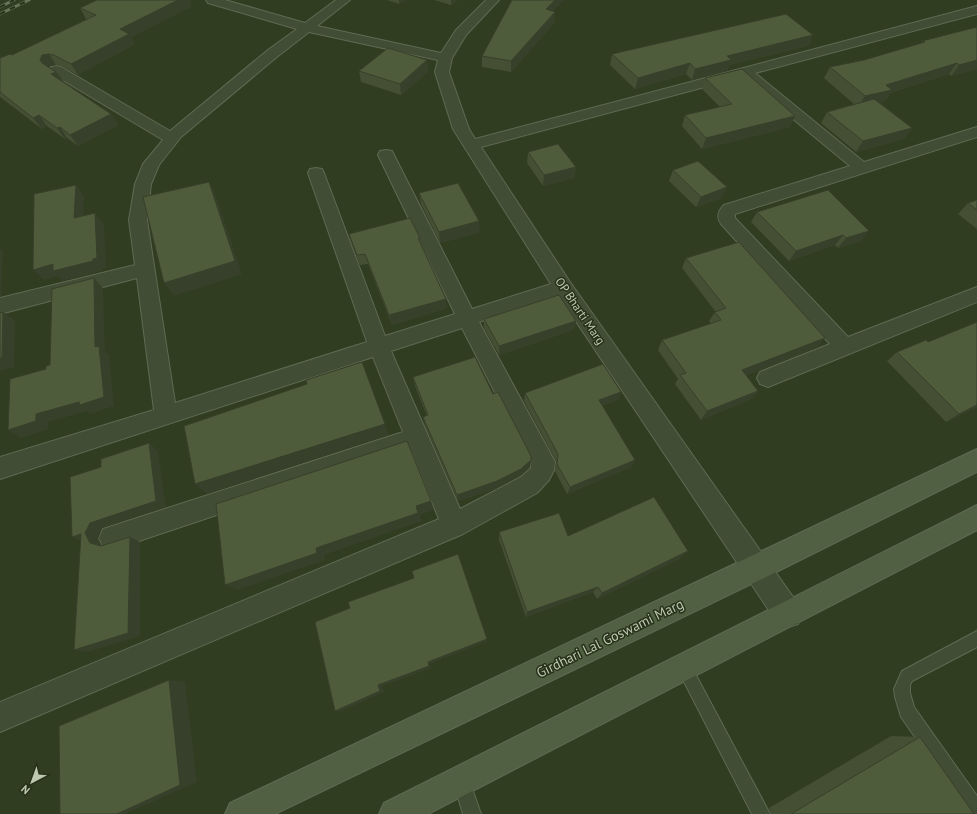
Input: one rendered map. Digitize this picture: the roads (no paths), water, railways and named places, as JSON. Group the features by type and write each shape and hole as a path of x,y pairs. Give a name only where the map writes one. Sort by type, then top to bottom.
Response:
{"main road":[{"name":"Girdhari Lal Goswami Marg","path":"241,814 757,568 977,460"},
{"path":"395,814 977,517"}],"street":[{"path":"212,0 307,28 445,58"},
{"path":"166,416 138,220 143,184 151,164 172,139 261,63 344,0"},
{"name":"OP Bharti Marg","path":"493,0 461,33 445,58 442,72 461,129 563,287 788,614"},
{"path":"470,145 974,13"},
{"path":"56,70 172,139"},
{"path":"745,72 862,168"},
{"path":"845,347 727,220 726,216 730,208 977,132"},
{"path":"0,717 454,525 529,485 538,478 543,471 543,462 467,318 386,155"},
{"path":"316,173 379,347 454,525"},
{"path":"0,306 145,269"},
{"path":"0,468 166,416 563,287"},
{"path":"768,378 977,294"},
{"path":"112,538 418,437"}],"lane":[{"path":"977,639 907,676 902,684 902,695 907,711 977,811"},
{"path":"684,667 761,814"},
{"path":"461,780 472,814"}],"railway":[{"path":"0,7 14,0"},
{"path":"0,14 29,0"}]}
